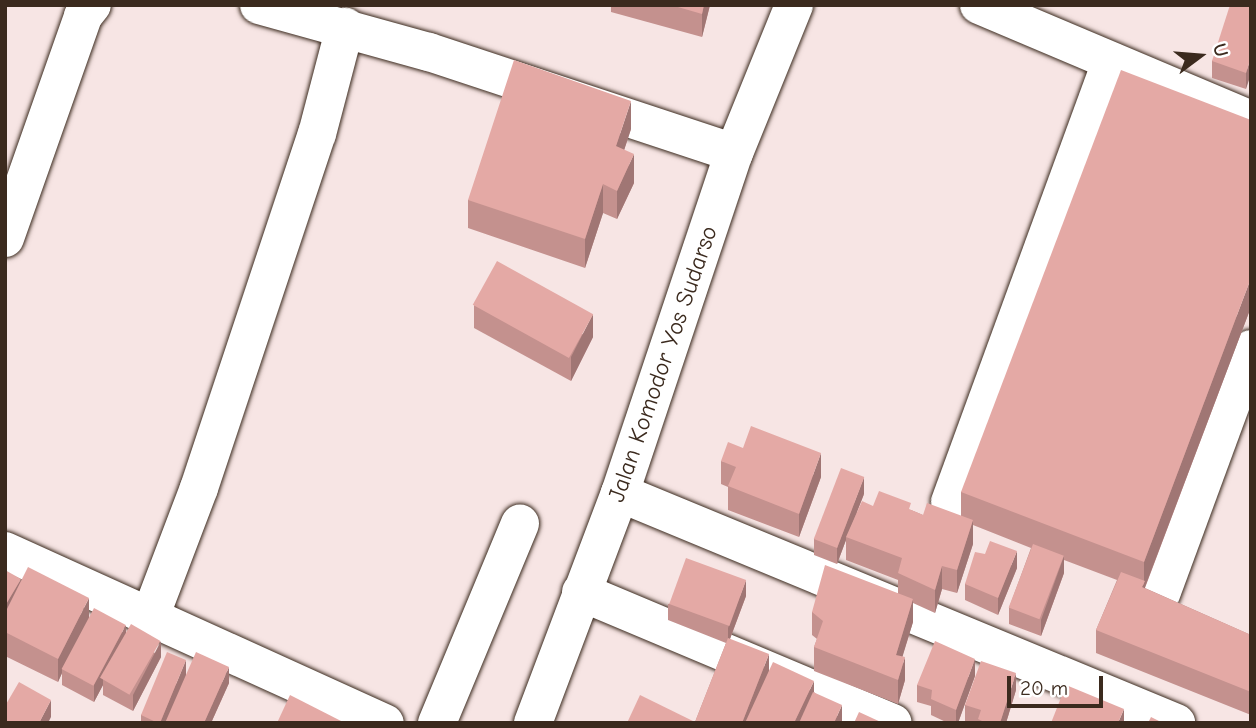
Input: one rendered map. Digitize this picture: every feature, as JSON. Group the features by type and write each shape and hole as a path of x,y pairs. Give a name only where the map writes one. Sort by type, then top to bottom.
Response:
{"street":[{"path":"5,238 83,16 92,5"},
{"path":"259,5 345,27 730,151"},
{"name":"Jalan Komodor Yos Sudarso","path":"533,723 620,493 730,151 794,5"},
{"path":"979,5 1251,120"},
{"path":"150,617 199,488 317,134 345,27"},
{"path":"950,502 1111,61"},
{"path":"1161,594 1251,349"},
{"path":"620,493 1176,723"},
{"path":"437,723 520,524"},
{"path":"5,551 385,723"},
{"path":"5,579 323,723"},
{"path":"581,592 893,723"}],"building":[{"path":"671,5 704,5 702,14"},
{"path":"1230,5 1251,5 1251,57 1246,73 1212,61"},
{"path":"514,60 631,101 616,146 634,154 617,191 603,184 585,239 468,200"},
{"path":"1121,70 1251,120 1251,278 1144,562 961,492"},
{"path":"497,261 593,314 569,358 473,305"},
{"path":"751,426 821,453 799,514 728,486 736,467 721,461 728,442 743,448"},
{"path":"841,468 864,477 837,548 814,539"},
{"path":"879,491 911,503 909,509 923,515 927,503 973,520 957,570 942,566 935,590 898,573 902,558 846,537 862,501 873,506"},
{"path":"990,541 1017,551 998,598 965,584 975,552 985,554"},
{"path":"1033,544 1064,556 1039,619 1009,607"},
{"path":"686,558 746,580 729,626 669,604"},
{"path":"825,565 913,599 896,655 905,657 898,680 814,647 823,621 812,612"},
{"path":"28,567 89,598 58,659 5,632 5,613"},
{"path":"5,570 21,579 5,606"},
{"path":"1121,572 1145,581 1142,587 1251,635 1251,692 1096,630"},
{"path":"94,608 126,625 93,686 62,669"},
{"path":"131,624 160,641 129,695 100,678"},
{"path":"728,638 769,654 742,723 697,723 695,722"},
{"path":"935,641 975,659 956,710 931,699 932,690 917,685"},
{"path":"167,652 186,660 158,723 141,715"},
{"path":"196,652 229,667 204,723 165,723"},
{"path":"981,661 1016,673 1000,723 986,723 978,719 981,710 965,705"},
{"path":"773,662 814,681 794,723 745,723"},
{"path":"19,682 51,700 39,723 5,723 5,706"},
{"path":"1066,685 1124,709 1118,723 1051,723"},
{"path":"813,692 842,705 834,723 799,723"},
{"path":"290,695 345,723 277,723"},
{"path":"640,695 697,723 627,723"},
{"path":"859,712 883,723 854,723"},
{"path":"1151,717 1163,723 1148,723"}]}
